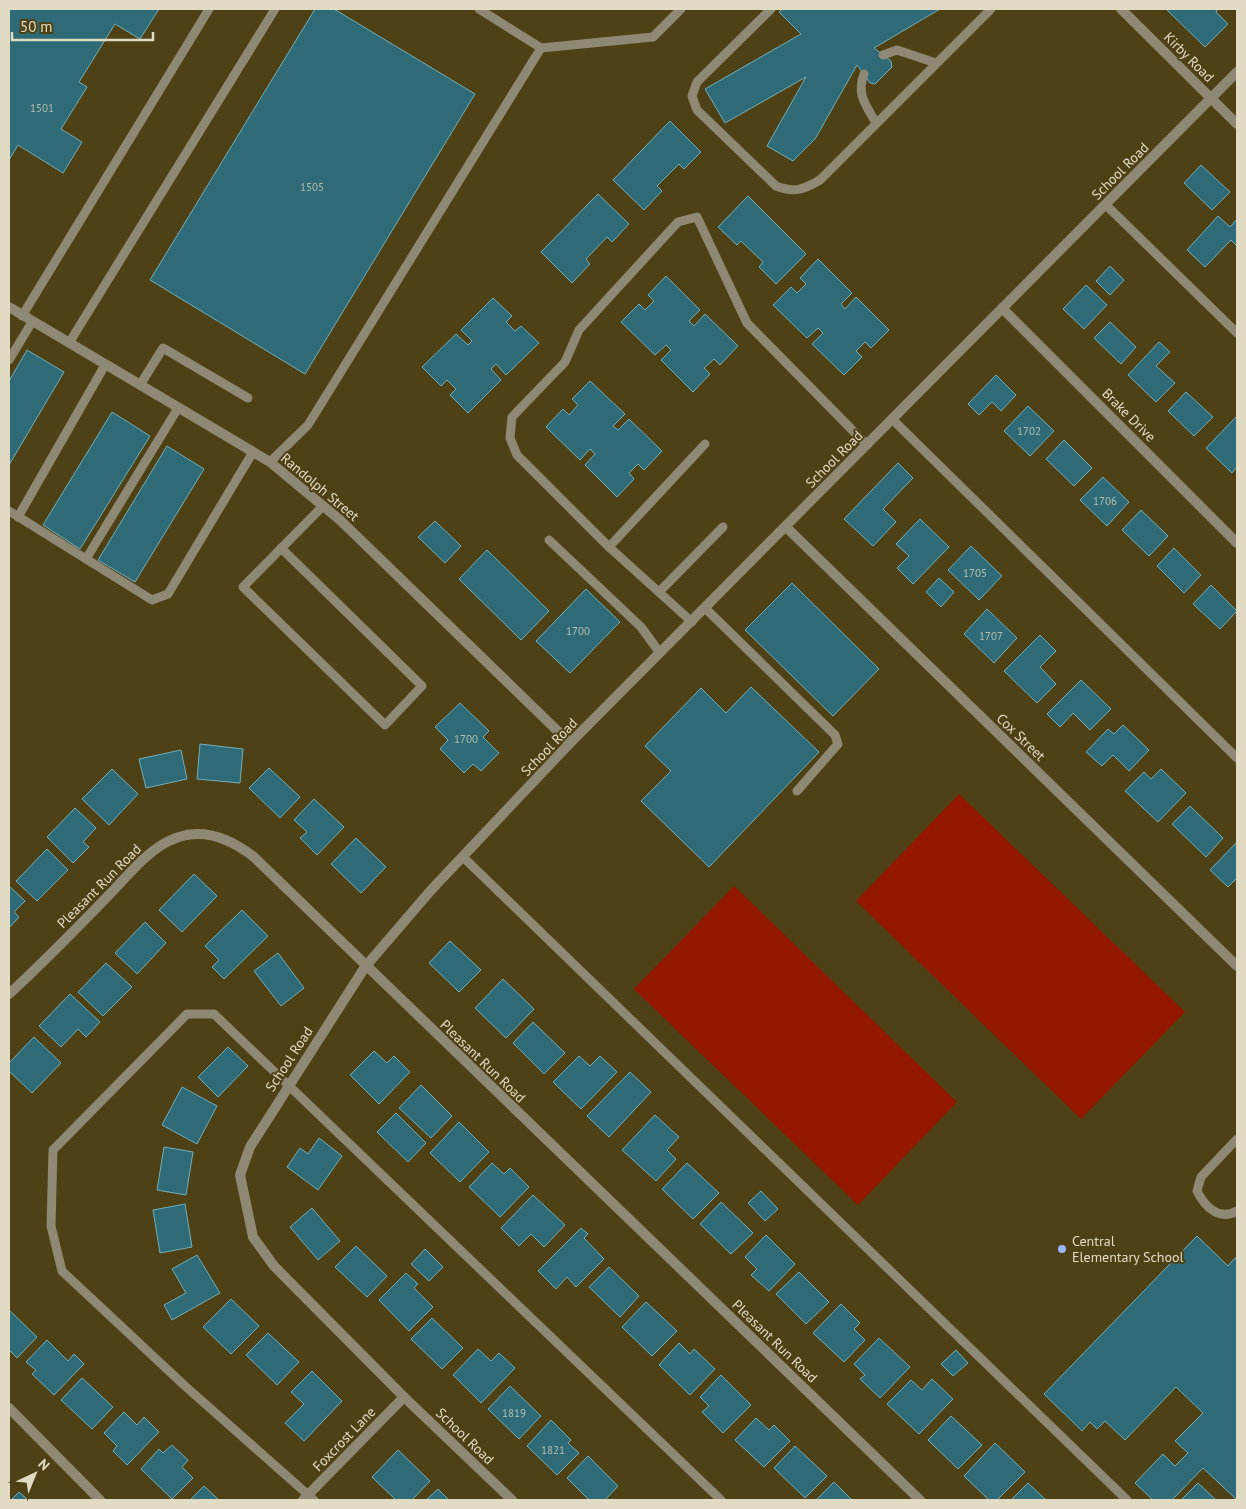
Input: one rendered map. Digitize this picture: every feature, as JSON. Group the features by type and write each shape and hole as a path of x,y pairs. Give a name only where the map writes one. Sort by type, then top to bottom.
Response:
{"street":[{"name":"Kirby Road","path":"1121,9 1237,124"},
{"name":"School Road","path":"512,1500 404,1397 274,1266 253,1237 240,1175 250,1147 366,967 462,857 570,743 1237,72"},
{"name":"Randolph Street","path":"9,308 270,462 340,520 570,743"},
{"name":"Brake Drive","path":"1002,308 1237,543"},
{"name":"Cox Street","path":"786,527 1237,966"},
{"name":"Pleasant Run Road","path":"9,994 153,851 177,837 211,835 234,842 254,857 920,1500"},
{"name":"Foxcrost Lane","path":"308,1498 404,1397"},
{"path":"9,1408 100,1500"}],"lane":[{"path":"22,316 209,9"},
{"path":"69,343 275,9"},
{"path":"479,9 541,48 653,37 681,9"},
{"path":"771,9 697,82 692,96 697,110 776,186 790,192 804,190 820,180 991,9"},
{"path":"270,462 311,421 541,48"},
{"path":"883,55 897,50 936,64"},
{"path":"864,74 860,86 862,98 876,123"},
{"path":"1106,205 1237,333"},
{"path":"692,622 609,547 516,455 510,438 512,417 565,362 579,330 678,222 698,218 747,323 867,444"},
{"path":"9,360 32,322"},
{"path":"140,386 163,348 248,398"},
{"path":"18,517 106,365"},
{"path":"86,559 178,408"},
{"path":"892,419 1237,758"},
{"path":"609,547 705,444"},
{"path":"9,511 152,600 168,594 253,452"},
{"path":"281,548 422,686 385,725 242,587 281,548 323,506"},
{"path":"659,592 723,527"},
{"path":"549,540 641,627 660,653"},
{"path":"705,608 835,735 838,744 797,791"},
{"path":"462,857 1127,1500"},
{"path":"308,1498 62,1271 51,1226 54,1150 187,1014 214,1014 721,1500"},
{"path":"1237,1139 1202,1177 1197,1191 1203,1202 1214,1212 1229,1215 1237,1211"}],"shaded area":[{"path":"959,794 1185,1012 1081,1119 856,901"},
{"path":"734,886 957,1102 858,1205 634,989"}],"building":[{"path":"9,9 159,9 140,39 115,24 79,82 87,87 61,129 82,142 63,173 18,145 9,160"},
{"path":"315,9 334,9 475,94 305,374 150,280"},
{"path":"783,9 940,9 874,48 891,61 892,67 875,84 870,83 857,65 815,139 793,161 767,146 806,77 725,123 705,89 801,34 779,12"},
{"path":"1166,9 1218,9 1216,12 1228,24 1205,47"},
{"path":"670,121 701,152 684,169 679,164 657,186 662,191 644,210 613,180"},
{"path":"1201,165 1230,192 1212,210 1184,183"},
{"path":"598,194 629,224 612,242 607,237 586,259 590,264 572,283 541,252"},
{"path":"748,196 806,254 776,284 759,267 763,262 741,241 737,245 718,227"},
{"path":"1218,216 1230,227 1237,219 1237,246 1231,240 1205,267 1187,250"},
{"path":"818,259 852,293 841,304 845,309 856,297 889,330 871,348 865,342 856,351 862,357 844,375 812,344 823,333 818,328 807,338 773,305 791,287 797,293 806,284 800,278"},
{"path":"1110,266 1124,280 1110,295 1096,281"},
{"path":"666,276 700,310 689,321 694,326 705,314 738,346 720,365 714,359 704,368 710,374 693,392 661,360 671,350 666,345 655,355 621,322 639,304 645,310 654,301 648,295"},
{"path":"1086,285 1107,305 1084,329 1063,309"},
{"path":"493,298 512,316 506,322 515,331 521,326 539,343 506,375 496,364 491,369 501,380 468,413 450,395 456,389 447,380 441,386 422,367 456,334 468,345 472,341 461,330"},
{"path":"1110,322 1136,347 1121,364 1094,338"},
{"path":"1159,342 1170,352 1156,366 1175,383 1156,402 1128,375"},
{"path":"27,350 64,372 9,465 9,381"},
{"path":"996,375 1016,395 1001,411 992,402 979,415 968,404"},
{"path":"590,381 625,414 613,426 618,430 629,419 662,451 644,470 638,464 629,473 634,479 617,497 585,465 595,454 590,449 580,460 546,427 563,409 569,415 578,405 572,399"},
{"path":"1186,392 1213,417 1194,436 1168,411"},
{"path":"1028,406 1054,431 1030,456 1004,431"},
{"path":"112,412 150,436 80,549 43,525"},
{"path":"1237,416 1237,467 1232,473 1206,448"},
{"path":"1064,440 1092,468 1074,486 1046,459"},
{"path":"167,446 204,469 135,582 98,560"},
{"path":"898,463 913,478 883,509 896,522 873,546 844,519"},
{"path":"1103,477 1129,502 1107,526 1080,500"},
{"path":"1141,510 1168,536 1149,556 1122,530"},
{"path":"920,519 949,547 913,584 897,568 909,556 896,544"},
{"path":"435,521 461,546 445,563 418,537"},
{"path":"971,546 1002,576 979,600 948,570"},
{"path":"1174,548 1201,575 1184,593 1157,566"},
{"path":"487,550 549,611 521,640 459,579"},
{"path":"939,578 954,592 941,607 926,592"},
{"path":"792,583 879,669 833,716 745,630"},
{"path":"1211,585 1237,611 1220,629 1193,604"},
{"path":"586,589 620,622 570,673 536,641"},
{"path":"987,609 1017,638 994,663 964,634"},
{"path":"1040,635 1056,651 1040,667 1056,684 1037,703 1004,671"},
{"path":"1081,680 1111,709 1090,730 1073,713 1060,727 1047,714"},
{"path":"751,687 819,752 709,867 641,801 671,771 645,746 701,688 726,713"},
{"path":"460,703 489,731 483,737 499,753 481,771 473,764 464,773 440,749 448,740 435,727"},
{"path":"1123,725 1149,750 1129,771 1113,755 1102,766 1086,752 1108,729 1114,734"},
{"path":"200,744 243,749 240,783 197,779"},
{"path":"181,750 187,779 146,788 139,759"},
{"path":"269,768 300,797 280,818 249,788"},
{"path":"112,769 138,794 109,825 82,799"},
{"path":"1161,769 1186,793 1158,822 1125,791 1144,772 1151,779"},
{"path":"314,799 344,827 317,855 300,838 307,832 294,820"},
{"path":"1190,806 1223,838 1206,857 1172,824"},
{"path":"75,808 96,828 83,842 89,847 73,863 47,837"},
{"path":"356,838 386,867 361,893 331,864"},
{"path":"1237,842 1237,878 1228,887 1210,870"},
{"path":"47,849 68,870 37,901 16,881"},
{"path":"194,874 217,896 182,932 159,910"},
{"path":"9,886 25,901 14,912 19,917 9,928"},
{"path":"242,910 268,936 224,979 212,967 219,960 205,946"},
{"path":"145,922 166,943 137,974 115,953"},
{"path":"450,941 481,970 459,992 429,963"},
{"path":"278,953 304,988 281,1006 254,971"},
{"path":"106,963 132,987 103,1016 78,992"},
{"path":"503,979 534,1009 506,1038 475,1008"},
{"path":"70,994 100,1022 86,1037 78,1029 61,1047 39,1026"},
{"path":"533,1022 565,1053 544,1074 513,1043"},
{"path":"34,1037 61,1063 32,1093 9,1071 9,1063"},
{"path":"228,1047 248,1066 218,1097 198,1077"},
{"path":"374,1051 387,1063 394,1056 410,1072 379,1104 350,1075"},
{"path":"579,1056 590,1066 600,1056 617,1072 581,1109 553,1082"},
{"path":"630,1072 651,1092 609,1137 587,1116"},
{"path":"421,1085 452,1116 431,1138 399,1108"},
{"path":"182,1087 217,1106 197,1144 162,1125"},
{"path":"396,1113 426,1143 408,1162 377,1132"},
{"path":"655,1115 679,1137 667,1150 676,1159 656,1181 622,1150"},
{"path":"459,1122 489,1152 460,1182 430,1153"},
{"path":"319,1138 342,1156 318,1190 287,1167 300,1148 308,1154"},
{"path":"164,1147 193,1152 186,1195 157,1190"},
{"path":"492,1163 504,1174 510,1168 529,1187 500,1217 469,1187"},
{"path":"687,1163 719,1193 693,1219 662,1189"},
{"path":"761,1191 778,1209 765,1221 748,1203"},
{"path":"533,1195 565,1225 544,1247 531,1234 519,1246 501,1228"},
{"path":"721,1202 753,1233 731,1254 700,1224"},
{"path":"185,1204 192,1247 160,1253 153,1210"},
{"path":"312,1208 340,1241 318,1260 290,1227"},
{"path":"581,1228 588,1234 584,1238 604,1259 576,1287 567,1277 556,1289 538,1271"},
{"path":"766,1235 795,1264 769,1291 751,1275 757,1269 745,1257"},
{"path":"1197,1236 1228,1266 1235,1258 1237,1260 1237,1500 1203,1468 1172,1500 1153,1500 1135,1483 1163,1454 1175,1466 1188,1453 1175,1441 1203,1413 1176,1387 1125,1440 1105,1421 1097,1429 1090,1422 1082,1431 1044,1394"},
{"path":"356,1246 387,1276 367,1297 335,1267"},
{"path":"425,1249 443,1267 429,1281 411,1264"},
{"path":"197,1255 220,1293 172,1320 164,1305 186,1293 172,1269"},
{"path":"609,1267 639,1296 620,1317 589,1287"},
{"path":"799,1272 829,1302 806,1324 776,1294"},
{"path":"406,1273 418,1284 414,1288 433,1307 409,1331 379,1300"},
{"path":"231,1299 259,1326 231,1354 203,1327"},
{"path":"646,1302 677,1331 652,1356 622,1327"},
{"path":"841,1304 860,1323 854,1329 865,1340 844,1362 813,1333"},
{"path":"9,1310 37,1337 17,1358 9,1350"},
{"path":"432,1318 463,1348 442,1369 411,1339"},
{"path":"268,1333 299,1362 277,1385 246,1355"},
{"path":"879,1338 910,1367 880,1398 860,1379 865,1375 854,1364"},
{"path":"47,1340 68,1361 74,1354 84,1364 54,1395 32,1374 36,1370 26,1362"},
{"path":"679,1343 690,1354 694,1349 715,1369 690,1395 659,1365"},
{"path":"478,1349 491,1361 499,1353 515,1368 481,1403 453,1375"},
{"path":"956,1350 968,1363 953,1376 941,1364"},
{"path":"312,1371 342,1401 304,1441 285,1423 304,1404 291,1392"},
{"path":"721,1375 751,1405 723,1433 702,1412 709,1406 700,1397"},
{"path":"82,1378 113,1407 92,1429 61,1400"},
{"path":"932,1379 953,1399 919,1434 887,1404 911,1380 922,1390"},
{"path":"510,1386 541,1416 519,1439 488,1409"},
{"path":"124,1412 137,1425 144,1417 159,1432 127,1465 113,1451 117,1446 104,1433"},
{"path":"951,1416 982,1445 958,1469 928,1440"},
{"path":"756,1418 769,1430 774,1425 790,1441 764,1467 735,1440"},
{"path":"551,1420 571,1440 568,1443 579,1453 557,1475 527,1446"},
{"path":"995,1443 1025,1472 997,1500 989,1500 964,1476"},
{"path":"172,1445 188,1460 182,1467 193,1478 172,1499 141,1469 159,1449 163,1453"},
{"path":"795,1446 827,1476 805,1498 774,1468"},
{"path":"398,1450 430,1481 412,1500 396,1500 372,1477"},
{"path":"588,1456 618,1486 605,1500 589,1500 567,1478"},
{"path":"834,1482 852,1500 816,1500"},
{"path":"1028,1483 1046,1500 1011,1500"},
{"path":"1198,1483 1216,1500 1181,1500"},
{"path":"204,1486 219,1500 190,1500"},
{"path":"438,1489 449,1500 426,1500"},
{"path":"19,1492 28,1500 11,1500"}],"place":[{"name":"Central Elementary School","path":"1062,1249"}]}
